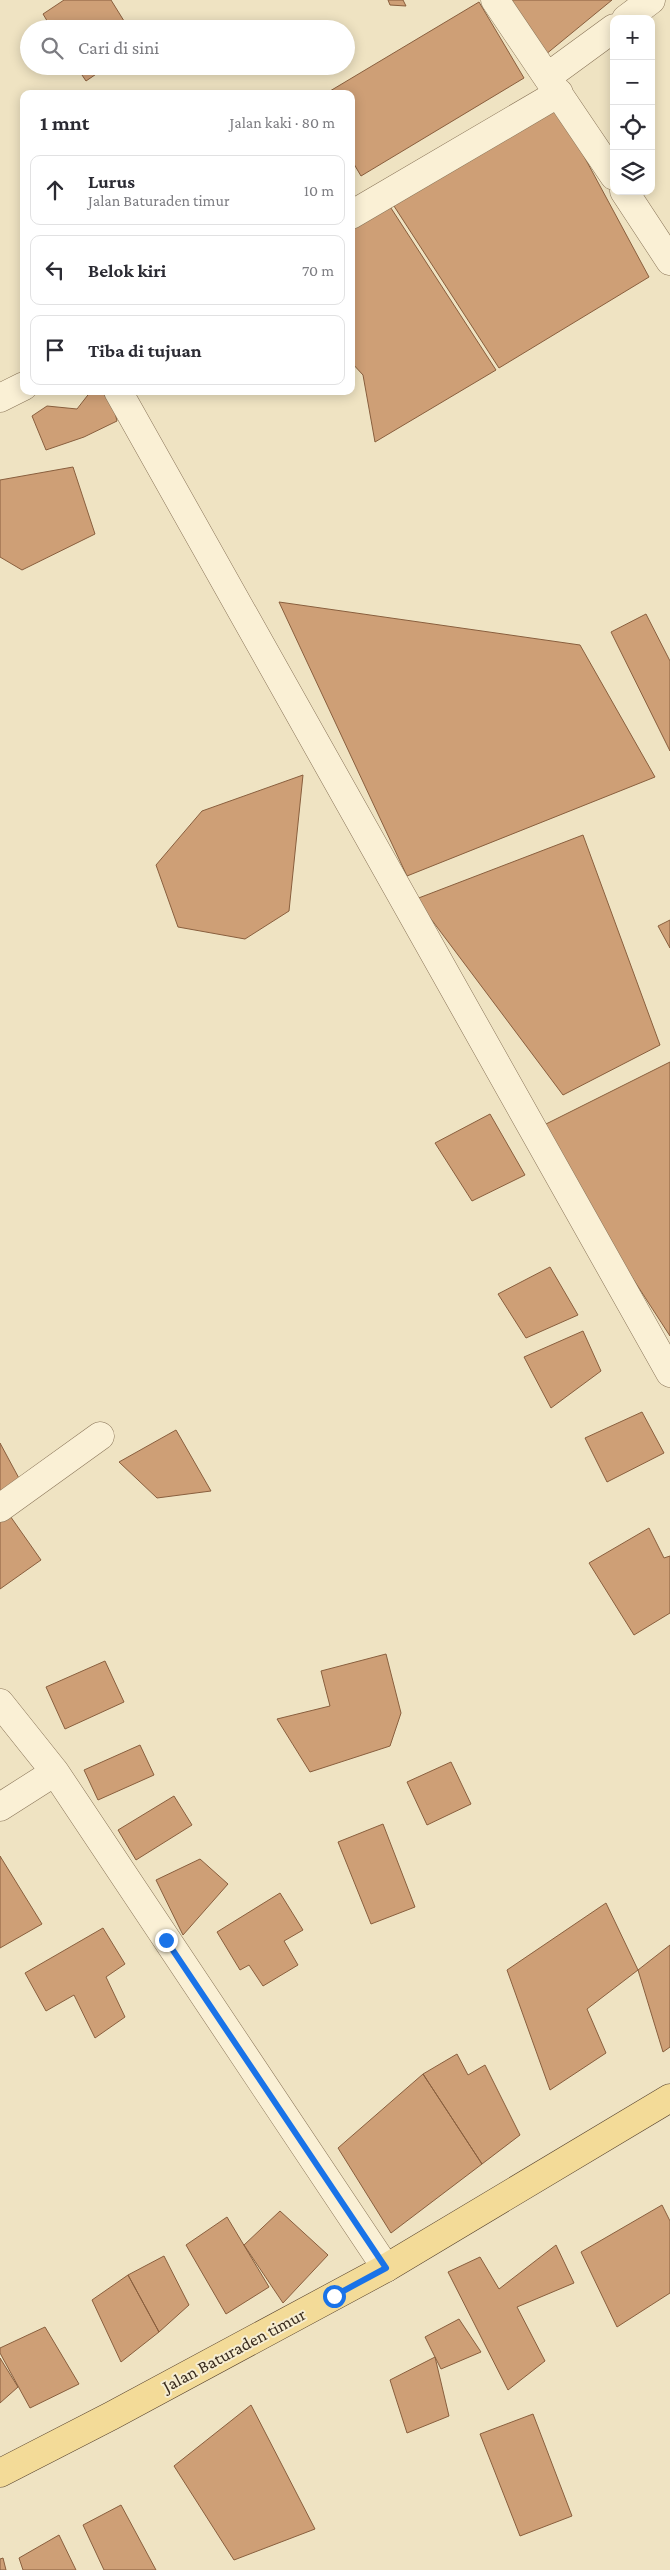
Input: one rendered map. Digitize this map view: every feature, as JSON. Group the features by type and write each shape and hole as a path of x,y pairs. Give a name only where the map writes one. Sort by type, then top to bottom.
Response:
{"main road":[{"name":"Jalan Baturaden timur","path":"0,2472 111,2416 386,2268 670,2098"}],"street":[{"path":"495,0 610,170"},
{"path":"631,15 651,0"},
{"path":"355,212 553,85 610,32"},
{"path":"627,195 670,261"},
{"path":"0,398 20,388"},
{"path":"120,395 670,1373"},
{"path":"0,1508 100,1436"},
{"path":"0,1703 55,1772 386,2268"},
{"path":"0,1807 55,1772"}],"building":[{"path":"64,0 111,0 123,20 47,20 43,14"},
{"path":"388,0 403,0 406,6 390,5"},
{"path":"506,0 612,0 545,55"},
{"path":"479,2 524,78 361,176 355,166 355,90 332,90"},
{"path":"82,75 95,75 86,81"},
{"path":"558,108 649,277 499,368 392,203"},
{"path":"389,205 496,370 375,442 363,375 355,366 355,224"},
{"path":"88,395 108,395 112,401 117,421 84,437 46,450 32,416 47,406 77,409"},
{"path":"73,467 95,534 22,570 0,557 0,480"},
{"path":"279,602 580,645 655,777 407,876"},
{"path":"646,614 670,661 670,751 611,632"},
{"path":"303,775 289,911 245,939 178,927 156,865 202,811"},
{"path":"583,835 660,1045 563,1095 416,899"},
{"path":"670,920 670,948 658,926"},
{"path":"670,1062 670,1336 536,1129"},
{"path":"490,1114 525,1175 472,1201 435,1143"},
{"path":"550,1267 578,1315 526,1338 498,1294"},
{"path":"583,1331 601,1371 551,1408 524,1357"},
{"path":"642,1412 664,1453 607,1482 585,1438"},
{"path":"176,1430 211,1491 157,1498 119,1462"},
{"path":"0,1443 21,1482 0,1493"},
{"path":"8,1513 41,1560 0,1589 0,1519"},
{"path":"649,1528 664,1558 670,1556 670,1613 634,1635 589,1563"},
{"path":"386,1654 401,1713 390,1746 310,1772 277,1719 330,1706 321,1671"},
{"path":"105,1661 124,1702 65,1729 46,1687"},
{"path":"140,1745 154,1775 98,1800 84,1770"},
{"path":"451,1762 471,1804 427,1825 407,1782"},
{"path":"174,1796 192,1825 136,1860 118,1830"},
{"path":"383,1824 415,1907 371,1924 338,1842"},
{"path":"0,1856 42,1924 0,1948"},
{"path":"200,1859 228,1884 183,1935 156,1880"},
{"path":"280,1893 303,1930 284,1941 298,1965 263,1986 249,1965 240,1970 217,1932"},
{"path":"606,1903 638,1970 587,2009 606,2053 550,2090 507,1970"},
{"path":"103,1928 125,1964 106,1977 125,2017 95,2038 74,1995 46,2011 25,1973"},
{"path":"670,1945 670,2047 663,2052 638,1970"},
{"path":"457,2054 468,2075 485,2065 520,2135 482,2164 423,2074"},
{"path":"423,2074 482,2164 391,2233 338,2148"},
{"path":"662,2205 670,2221 670,2293 617,2327 581,2252"},
{"path":"280,2211 328,2255 283,2303 244,2245"},
{"path":"227,2217 269,2287 226,2314 186,2245"},
{"path":"556,2245 574,2283 517,2307 545,2361 508,2390 448,2272 480,2257 499,2289"},
{"path":"164,2256 189,2305 159,2332 128,2275"},
{"path":"128,2275 159,2332 121,2362 92,2300"},
{"path":"459,2319 481,2352 441,2369 425,2337"},
{"path":"45,2327 79,2384 30,2408 0,2353 0,2348"},
{"path":"435,2357 449,2416 407,2433 390,2380"},
{"path":"0,2358 18,2387 0,2403"},
{"path":"251,2405 315,2529 234,2560 174,2466"},
{"path":"533,2414 572,2516 520,2536 480,2434"},
{"path":"121,2505 156,2570 104,2570 83,2525"},
{"path":"59,2535 76,2570 23,2570 19,2558"},
{"path":"3,2558 6,2570 0,2570 0,2559"}],"route":[{"path":"166,1940 386,2268 334,2296"}]}
